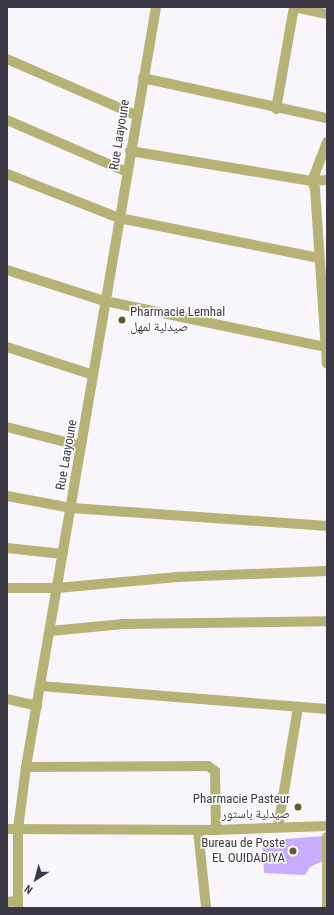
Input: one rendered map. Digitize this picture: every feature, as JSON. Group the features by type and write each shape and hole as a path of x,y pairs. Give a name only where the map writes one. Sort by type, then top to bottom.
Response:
{"street":[{"name":"Rue Laayoune","path":"18,905 18,829 26,767 71,508 136,115 156,7"},
{"path":"276,109 294,7 327,14"},
{"path":"7,59 136,115"},
{"path":"143,78 276,109 327,118"},
{"path":"7,120 127,172"},
{"path":"327,142 312,181 315,189 323,244 319,258 327,364"},
{"path":"130,151 312,181 327,180"},
{"path":"7,174 119,218 319,258"},
{"path":"7,270 105,301 326,347"},
{"path":"7,347 93,375"},
{"path":"7,427 81,446"},
{"path":"7,496 71,508 327,526"},
{"path":"7,548 63,554"},
{"path":"7,588 57,588 177,577 327,571"},
{"path":"50,631 124,624 327,621"},
{"path":"40,686 327,709"},
{"path":"7,699 36,706"},
{"path":"278,827 298,706"},
{"path":"26,767 208,766 215,771 216,830"},
{"path":"7,829 216,830 327,826"},
{"path":"198,830 206,908"},
{"path":"327,837 327,908"},
{"path":"7,902 18,905"}],"building":[{"name":"Bureau de Poste EL OUIDADIYA","path":"323,836 323,861 310,867 305,875 264,873 262,841"}],"place":[{"name":"Pharmacie Lemhal صيدلية لمهل","path":"122,320"},
{"name":"Pharmacie Pasteur صيدلية باستور","path":"298,807"},
{"name":"Bureau de Poste EL OUIDADIYA","path":"293,851"}]}
